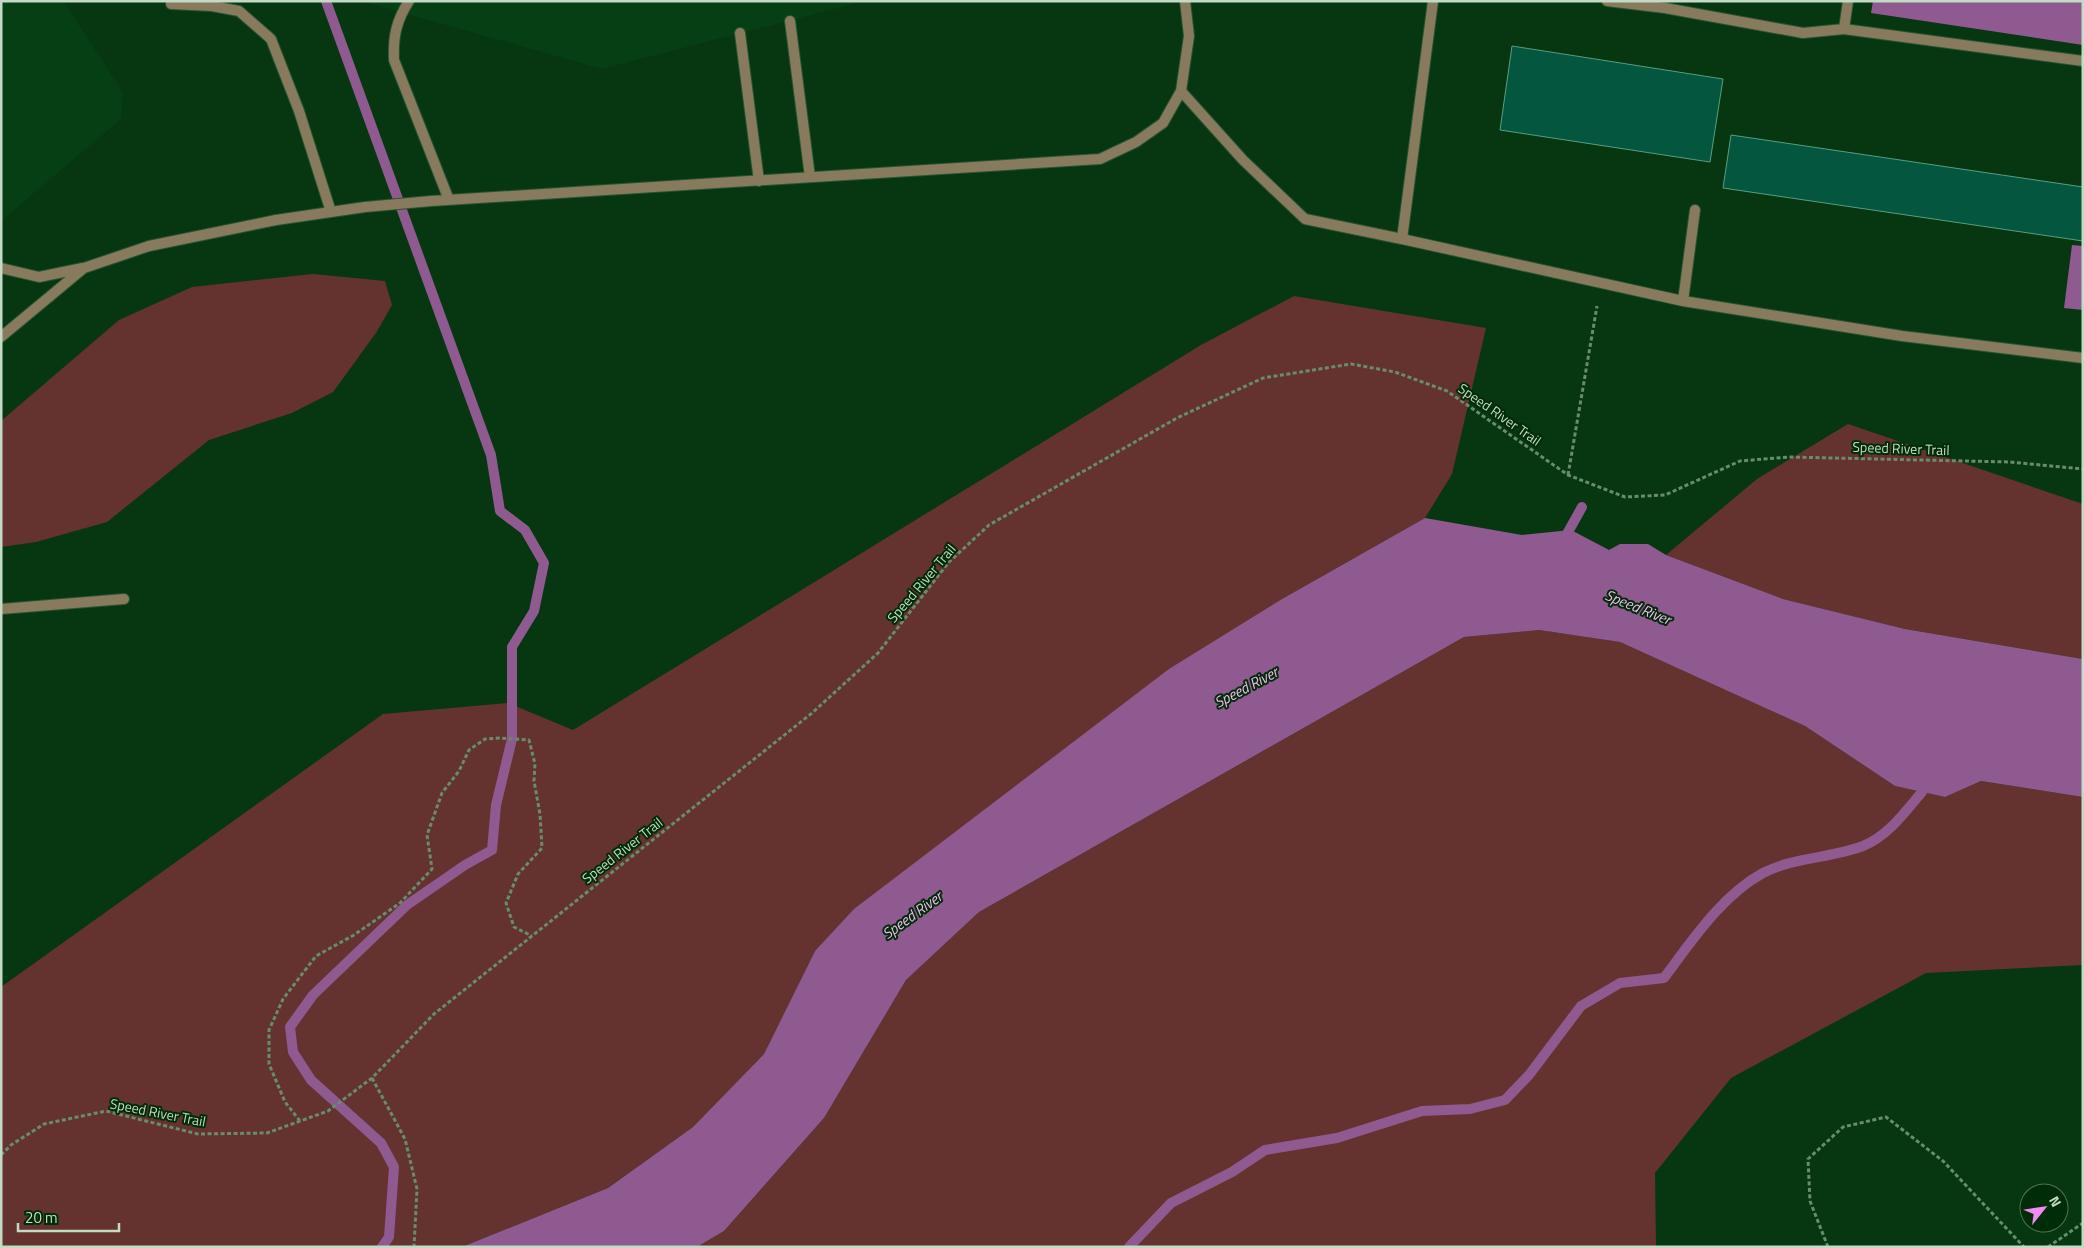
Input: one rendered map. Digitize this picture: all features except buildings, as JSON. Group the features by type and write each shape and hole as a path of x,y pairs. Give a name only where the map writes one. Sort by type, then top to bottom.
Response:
{"lane":[{"path":"409,1 402,13 393,39 394,60 449,200"},
{"path":"1,268 39,277 84,268 150,246 276,220 364,207 431,201 1100,159 1136,142 1163,123 1181,92 1189,36 1185,1"},
{"path":"1402,239 1433,1"},
{"path":"1607,1 1665,8 1803,33 1844,29 2083,61"},
{"path":"1844,29 1848,1"},
{"path":"170,4 212,6 239,11 271,39 299,111 331,212"},
{"path":"790,21 810,177"},
{"path":"740,34 759,181"},
{"path":"1181,92 1243,160 1305,219 1683,301 1902,336 2083,358"},
{"path":"1683,301 1695,210"},
{"path":"1,337 84,268"},
{"path":"1,608 124,599"}],"path":[{"path":"1568,475 1601,283"},
{"name":"Speed River Trail","path":"1,1154 11,1145 44,1124 106,1111 198,1134 267,1133 328,1111 372,1078 434,1014 812,713 878,653 949,562 989,525 1177,418 1263,378 1351,364 1395,372 1447,391 1568,475 1625,496 1665,494 1740,461 1789,457 2010,462 2083,469"},
{"path":"300,1122 285,1102 269,1064 269,1030 284,999 316,956 354,935 400,903 432,869 427,835 442,793 459,771 469,750 485,739 529,740 535,764 534,782 540,814 542,848 518,874 506,903 514,927 532,936"},
{"path":"372,1078 405,1139 417,1189 414,1247"},
{"path":"1828,1247 1810,1201 1808,1159 1843,1127 1886,1117 1943,1161 2024,1247"},
{"path":"2048,1247 2083,1223"}],"shaded area":[{"path":"1,1 63,1 123,92 121,119 1,221"},
{"path":"361,1 865,1 602,69"},
{"path":"313,274 385,281 392,305 376,333 333,392 292,413 209,440 107,522 36,542 1,547 1,421 119,320 192,287"},
{"path":"1294,296 1486,328 1452,474 1425,518 1282,599 815,951 764,1054 693,1127 608,1188 462,1247 1,1247 1,987 383,714 508,703 573,730 1201,345"},
{"path":"1848,424 2083,504 2083,659 1905,629 1783,599 1666,555 1757,479"},
{"path":"1539,630 1620,642 1805,726 1895,786 1945,797 1981,781 2083,797 2083,965 1926,973 1731,1078 1655,1173 1656,1247 697,1247 724,1231 824,1118 906,980 979,912 1464,637"}],"water":[{"path":"1873,1 2083,1 2083,45 1871,13"},
{"path":"2072,245 2083,246 2083,310 2064,308"},
{"name":"Speed River","path":"1425,518 1522,535 1571,530 1609,550 1620,544 1648,544 1666,555 1783,599 1905,629 2083,659 2083,797 1981,781 1945,797 1895,786 1805,726 1620,642 1539,630 1464,637 979,912 906,980 824,1118 724,1231 697,1247 462,1247 608,1188 693,1127 764,1054 815,951 854,909 1169,669 1282,599"}],"waterway":[{"path":"326,1 491,455 500,511 525,530 544,563 534,611 512,647 512,739 496,805 492,850 465,865 407,905 313,995 290,1027 293,1052 311,1080 381,1143 394,1167 389,1237 382,1247"},
{"path":"1563,541 1582,507"},
{"path":"1129,1247 1171,1203 1232,1172 1265,1150 1337,1138 1422,1111 1470,1109 1505,1100 1529,1075 1581,1006 1620,983 1664,978 1708,920 1748,882 1763,873 1787,864 1851,850 1872,842 1896,823 1922,792"}]}
